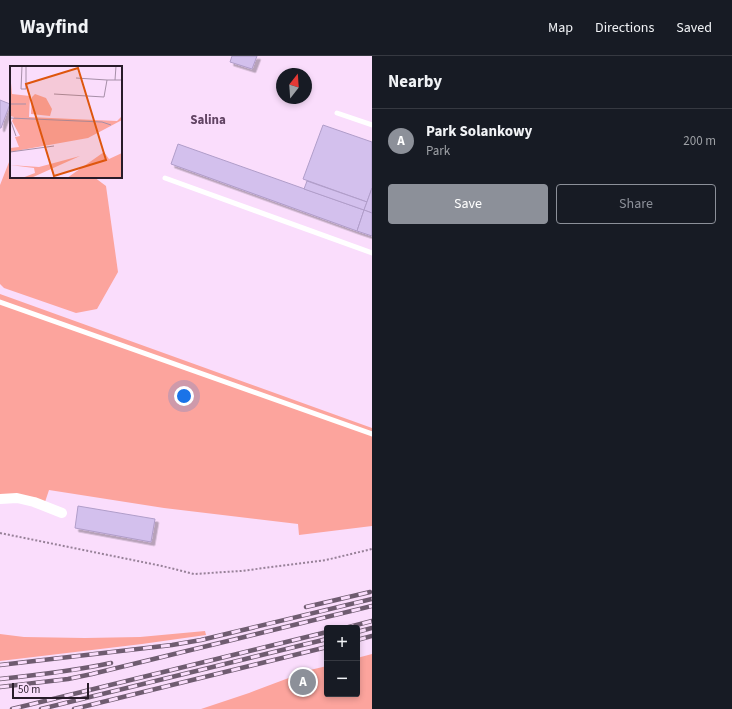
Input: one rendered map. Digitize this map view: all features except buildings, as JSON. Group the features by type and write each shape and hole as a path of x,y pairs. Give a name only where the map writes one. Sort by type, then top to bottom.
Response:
{"street":[{"path":"0,499 17,498 34,502 62,513"}],"lane":[{"path":"337,113 372,125"},
{"path":"165,178 372,253"},
{"path":"0,302 372,434"}],"path":[{"path":"0,532 194,574 241,571 319,561 372,549"}],"shaded area":[{"path":"10,160 10,178 95,178 106,186 118,272 97,309 76,313 4,288 0,284 0,185"},
{"path":"0,294 372,428 372,526 299,535 298,524 164,508 49,490 45,502 0,495"},
{"path":"205,631 206,635 0,661 0,634 24,637 85,638 140,637"},
{"path":"372,654 372,709 201,709 310,670 324,667 324,697 360,697 360,657"}],"railway":[{"path":"306,607 370,592"},
{"path":"0,665 172,645 201,640 372,599"},
{"path":"0,687 68,679 92,674 372,606"},
{"path":"357,625 372,621"},
{"path":"360,631 372,628"},
{"path":"12,709 324,633"},
{"path":"360,639 372,636"},
{"path":"41,709 324,640"},
{"path":"74,709 324,648"},
{"path":"0,679 69,671 111,663"}],"place":[{"name":"Park Solankowy","path":"303,682"}],"district":[{"name":"Salina","path":"208,119"}]}
